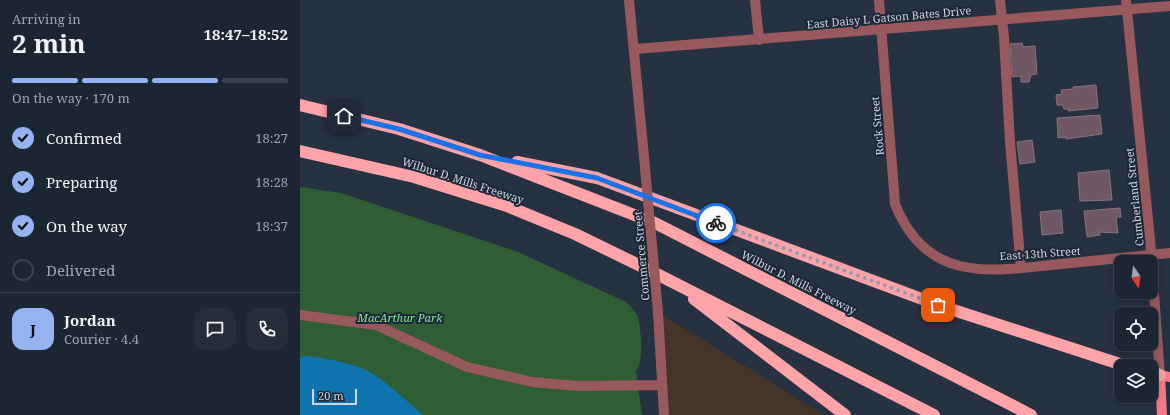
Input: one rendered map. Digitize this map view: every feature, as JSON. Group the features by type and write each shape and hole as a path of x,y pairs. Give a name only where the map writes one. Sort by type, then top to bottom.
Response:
{"highway":[{"name":"Wilbur D. Mills Freeway","path":"300,105 399,129 480,155 655,223 1030,415"},
{"name":"Wilbur D. Mills Freeway","path":"300,150 387,170 500,204 575,234 934,415"},
{"path":"480,155 597,178 938,305 1114,362"},
{"path":"670,282 845,415"}],"main road":[{"name":"Cumberland Street","path":"1160,375 1162,415"}],"street":[{"name":"Commerce Street","path":"629,0 635,49 658,312 664,415"},
{"path":"755,0 758,40"},
{"name":"Rock Street","path":"879,0 895,204 908,231 918,242"},
{"path":"1000,0 1021,268"},
{"name":"East Daisy L Gatson Bates Drive","path":"635,49 1002,20 1126,5 1170,6"},
{"name":"Cumberland Street","path":"1126,5 1151,255"},
{"name":"East 13th Street","path":"918,242 930,252 959,266 975,269 1021,268 1114,259"},
{"name":"East 13th Street","path":"1151,255 1170,253"},
{"name":"Cumberland Street","path":"1154,299 1160,375"},
{"path":"300,315 376,325 467,367 532,382 579,386 662,385"}],"shaded area":[{"path":"658,312 824,415 664,415"}],"green space":[{"name":"MacArthur Park","path":"300,187 341,193 518,252 626,302 637,315 640,329 641,353 639,367 636,371 642,415 300,415"}],"water":[{"path":"309,356 343,363 372,373 423,415 300,415 300,357"}],"building":[{"path":"1022,43 1023,47 1035,46 1037,74 1031,75 1029,82 1021,82 1021,76 1012,77 1010,44"},
{"path":"1096,85 1098,108 1068,111 1068,109 1064,109 1063,105 1057,105 1056,95 1062,94 1061,90 1073,89 1073,87"},
{"path":"1100,115 1102,134 1066,139 1066,137 1058,138 1057,118"},
{"path":"1032,140 1035,162 1020,164 1017,142"},
{"path":"1109,170 1112,200 1080,201 1078,173"},
{"path":"1120,208 1121,217 1116,217 1118,233 1099,232 1100,235 1087,237 1084,211"},
{"path":"1061,210 1063,233 1042,235 1040,212"}],"way so far":[{"path":"716,223 831,267 938,305"}],"route":[{"path":"344,116 399,129 480,155 597,178 716,223"}]}
